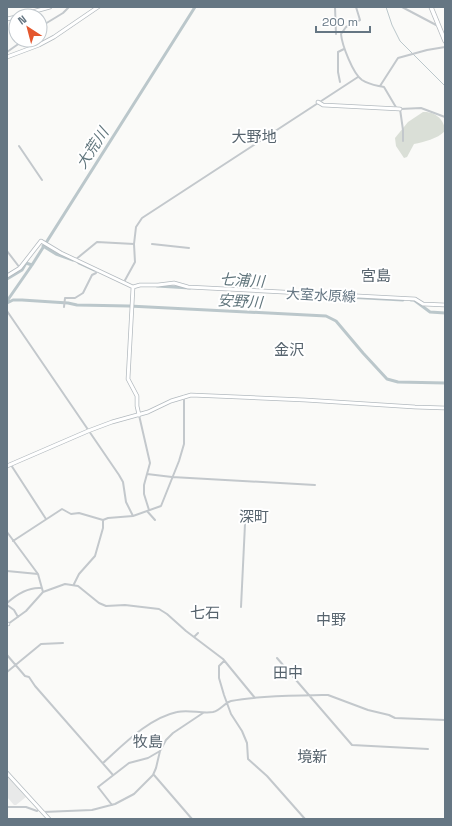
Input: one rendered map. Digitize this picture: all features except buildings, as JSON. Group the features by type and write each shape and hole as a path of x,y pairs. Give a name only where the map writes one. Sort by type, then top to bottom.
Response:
{"main road":[{"path":"430,7 445,42"}],"street":[{"path":"48,22 69,7"},
{"path":"7,57 39,45 54,37 98,7"},
{"path":"335,7 336,34"},
{"path":"356,7 361,19 346,27 341,34 344,49 358,77 372,86 384,87 398,109 403,130 403,141"},
{"path":"402,7 445,30"},
{"path":"380,86 398,58 413,53 445,47"},
{"path":"340,82 338,72 338,52 344,49"},
{"path":"124,282 135,262 134,244 137,224 145,216 358,77"},
{"path":"318,102 323,105 398,109 421,108 445,117"},
{"path":"18,146 42,180"},
{"path":"7,276 20,268 41,241 75,260 133,287 128,379 137,396 137,406 150,463 144,484 144,494 148,510 156,520"},
{"path":"75,260 97,242 134,244"},
{"path":"152,244 189,248"},
{"path":"7,251 20,268"},
{"path":"64,306 65,298 75,298 83,292 92,275 96,273 97,269"},
{"name":"大室水原線","path":"133,287 140,284 158,285 177,283 188,287 415,299 423,304 445,305"},
{"path":"7,311 122,479 126,502 134,516"},
{"path":"46,519 9,465 88,431 112,422 148,412 184,396 200,394 445,408"},
{"path":"13,541 63,508 71,514 85,514 103,520 108,518 134,516 160,506 179,461 184,444 184,396"},
{"path":"147,474 172,477 315,485"},
{"path":"74,585 80,574 95,556 103,528 103,520"},
{"path":"241,607 245,524"},
{"path":"7,532 38,574 43,592"},
{"path":"7,571 38,574"},
{"path":"7,624 18,617 34,603 43,592 62,585 78,586 99,603 106,606 146,607 162,610 179,626 224,661 255,698"},
{"path":"18,617 14,610 7,604 13,598 30,588 41,588"},
{"path":"194,637 198,633"},
{"path":"7,672 41,644 63,643"},
{"path":"7,655 25,676 29,678 113,775"},
{"path":"277,658 352,745 428,749"},
{"path":"224,661 218,669 219,678 226,703 247,743 248,759 267,776 305,819"},
{"path":"103,763 121,746 159,718 178,711 204,713 214,711 231,701 255,698 328,695 355,706 395,718 445,720"},
{"path":"7,807 26,807 37,811 42,811 92,810 112,805 134,794 153,775 160,751 170,735 204,713"},
{"path":"112,805 98,787 129,763 148,758 160,751"},
{"path":"7,773 49,819"},
{"path":"153,775 192,819"}],"shaded area":[{"path":"423,112 432,113 438,117 445,127 445,131 434,138 414,144 407,157 404,158 396,146 395,138 408,122"},
{"path":"7,776 26,797 16,805 14,805 7,797"}],"waterway":[{"name":"大荒川","path":"7,301 32,265 195,7"},
{"path":"386,7 392,25 400,41 445,86"},
{"name":"七浦川","path":"43,246 56,254 73,260"},
{"path":"7,279 22,270 26,263 32,265"},
{"name":"七浦川","path":"79,263 94,270"},
{"name":"七浦川","path":"157,286 190,288"},
{"name":"七浦川","path":"327,296 403,300"},
{"name":"安野川","path":"7,303 13,300 22,300 77,305 129,306 326,316 336,321 387,379 398,382 445,383"},
{"name":"七浦川","path":"411,300 414,300 430,312 445,313"}],"district":[{"name":"大野地","path":"254,136"},
{"name":"宮島","path":"376,275"},
{"name":"金沢","path":"289,349"},
{"name":"深町","path":"254,516"},
{"name":"七石","path":"205,612"},
{"name":"中野","path":"331,619"},
{"name":"田中","path":"288,672"},
{"name":"牧島","path":"148,741"},
{"name":"境新","path":"312,756"}]}
